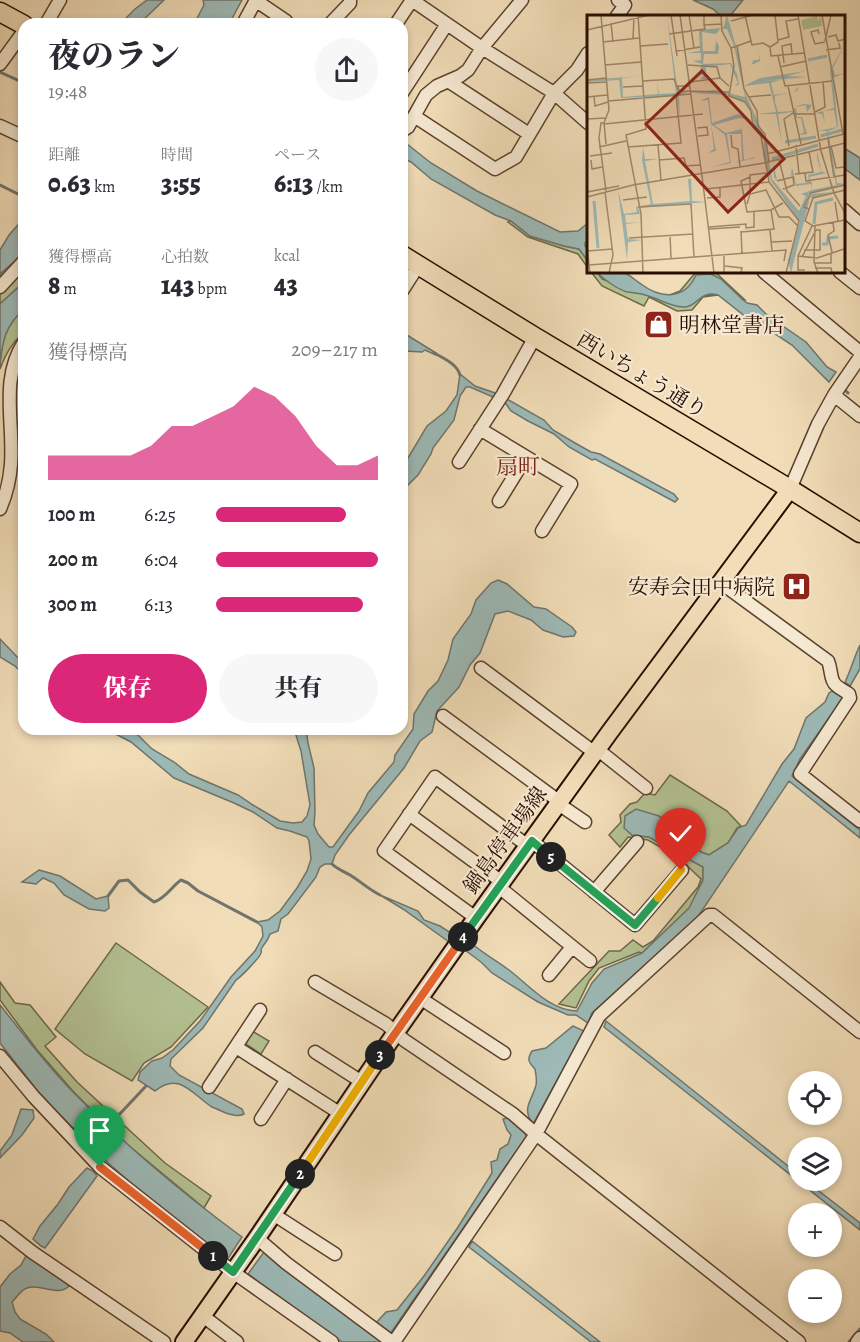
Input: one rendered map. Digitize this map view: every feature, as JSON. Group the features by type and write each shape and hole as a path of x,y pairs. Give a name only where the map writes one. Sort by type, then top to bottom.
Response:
{"highway":[{"path":"0,12 18,22"},
{"name":"西いちょう通り","path":"408,259 860,532"}],"main road":[{"name":"鍋島停車場線","path":"184,1342 500,884 790,489"}],"street":[{"path":"50,18 60,0"},
{"path":"247,18 255,0 282,18"},
{"path":"336,18 350,3 350,0"},
{"path":"400,18 412,0 426,4 447,24 554,93 587,122"},
{"path":"408,127 426,95 437,86 468,70 482,48 522,0"},
{"path":"618,0 626,5 618,15"},
{"path":"408,84 447,24"},
{"path":"0,64 18,40"},
{"path":"414,116 495,169 516,157 554,93 577,70 587,55"},
{"path":"447,81 529,134"},
{"path":"0,126 18,134"},
{"path":"845,212 860,224"},
{"path":"408,282 418,266"},
{"path":"0,287 18,268"},
{"path":"765,273 860,352"},
{"path":"841,273 860,288"},
{"path":"459,462 536,338"},
{"path":"0,509 6,496 11,464 5,384 11,362 18,351"},
{"path":"790,489 818,424 834,395 860,357"},
{"path":"834,395 860,416"},
{"path":"480,429 571,484 542,531"},
{"path":"499,501 526,457"},
{"path":"721,583 828,661 836,685 849,694 850,698 800,774 860,821"},
{"path":"481,668 646,788"},
{"path":"443,716 585,822"},
{"path":"476,918 384,851 435,777 530,843 635,925 681,870"},
{"path":"409,814 500,884 590,961"},
{"path":"594,892 637,842"},
{"path":"257,1238 286,1263 393,1342 536,1134 599,1016 709,915 713,915 860,1032"},
{"path":"549,975 572,947"},
{"path":"315,982 386,1024 404,1040 513,1114 799,1342"},
{"path":"420,998 504,1053"},
{"path":"209,1087 260,1010"},
{"path":"236,1047 340,1114"},
{"path":"315,1053 362,1082"},
{"path":"1,1062 100,1167 233,1272 332,1342"},
{"path":"261,1119 287,1079"},
{"path":"273,1214 335,1254"},
{"path":"0,1227 32,1252 164,1342"},
{"path":"203,1316 237,1342"},
{"path":"857,1342 860,1338"}],"green space":[{"path":"511,221 530,236 579,249 587,260 587,267 578,254 528,237 508,222"},
{"path":"18,257 18,288 0,304 0,274"},
{"path":"592,273 598,273 602,279 634,292 672,304 691,305 700,298 707,295 718,295 703,297 692,310 677,311 649,297 644,306 602,286"},
{"path":"695,273 716,273 745,300 721,279 692,284 683,293 670,295 680,291"},
{"path":"18,315 18,338 0,369 1,351 12,322"},
{"path":"670,775 727,811 741,826 737,828 728,843 709,855 701,852 688,837 631,835 649,837 703,867 703,880 690,908 642,953 639,952 599,968 589,981 576,1008 559,1004 609,951 620,951 633,940 643,947 653,941 698,887 701,879 678,857 648,840 628,837 620,847 609,835 621,822 620,815 630,804 637,802 645,793 655,795"},
{"path":"116,943 208,1007 171,1047 144,1063 132,1081 85,1054 55,1029"},
{"path":"0,982 15,1003 30,1005 56,1037 45,1046 77,1082 165,1163 211,1196 204,1208 116,1135 72,1090 37,1050 0,1000"},
{"path":"252,1031 269,1041 261,1054 246,1044"}],"water":[{"path":"147,0 164,0 145,18 126,18"},
{"path":"203,0 242,0 232,18 197,18 204,5"},
{"path":"693,0 743,0 731,15 720,15 713,9"},
{"path":"408,145 431,163 477,191 560,232 578,231 587,224 585,246 587,260 579,249 530,236 511,221 495,215 431,179 408,161"},
{"path":"845,149 860,158 860,180 845,169"},
{"path":"18,225 18,257 0,274 0,250"},
{"path":"598,273 624,273 649,289 672,294 686,289 696,275 711,274 721,279 747,303 757,305 767,315 806,342 827,367 836,372 829,382 792,345 757,322 751,321 718,295 703,296 689,306 675,306 650,296 623,291"},
{"path":"18,288 18,315 6,334 0,363 0,304"},
{"path":"408,336 436,355 425,350 408,351"},
{"path":"460,374 475,386 498,394 544,420 553,430 575,443 674,494 678,499 675,502 595,459 592,460 569,447 554,434 511,411 504,401 470,387 466,387 460,396 454,420 433,448 418,475 408,485 408,458 427,426 446,411 457,395"},
{"path":"498,580 507,584 534,607 546,609 576,632 574,636 563,637 543,630 531,620 508,611 495,614 480,653 470,665 459,687 437,711 432,732 420,741 404,768 349,835 335,855 332,864 320,867 316,877 288,914 281,919 278,931 270,934 259,957 236,980 203,1028 171,1059 170,1066 179,1075 242,1109 244,1114 233,1115 212,1107 192,1091 178,1084 164,1085 155,1091 138,1080 140,1072 152,1061 162,1058 173,1050 200,1021 231,977 255,951 263,936 262,927 257,922 268,920 280,911 297,888 311,859 307,837 277,828 253,812 174,778 131,742 118,735 138,735 152,749 189,774 238,795 280,821 293,823 302,822 307,816 310,805 301,751 296,735 307,735 314,768 314,825 329,847 333,847 359,811 368,793 394,762 395,755 413,729 414,714 428,691 438,681 448,660 453,639 471,614 476,600 491,583"},
{"path":"0,639 18,658 18,669 15,666 0,657"},
{"path":"860,645 860,669 850,686 845,682"},
{"path":"832,691 843,694 843,698 800,759 792,776 860,830 860,838 789,781 697,918 592,1013 588,1023 576,1015 568,1015 538,1002 492,973 465,950 470,942 549,1002 567,1010 577,1011 592,983 604,969 642,953 689,908 703,880 703,867 649,837 632,835 624,828 625,816 636,809 659,816 688,837 701,852 709,855 728,843 738,828 746,825 782,764 794,749 806,718 825,702"},
{"path":"39,870 60,876 96,899 108,896 109,908 105,911 89,909 64,895 54,883 43,878 36,884 22,882"},
{"path":"380,895 418,911 424,920 454,935 449,942"},
{"path":"0,1005 54,1072 94,1113 155,1168 242,1237 227,1260 134,1186 44,1099 0,1043"},
{"path":"606,1021 788,1166 788,1173 604,1027"},
{"path":"573,1026 584,1031 533,1124 528,1113 528,1104 536,1085 536,1079 535,1069 529,1056 532,1051 546,1048"},
{"path":"21,1109 33,1110 34,1118 22,1135 0,1158 0,1151 12,1135"},
{"path":"508,1118 525,1132 526,1137 390,1334 376,1323 386,1312 397,1310 458,1227 492,1173 491,1162 497,1160 500,1149 508,1144 511,1135 503,1119"},
{"path":"87,1168 97,1176 45,1248 41,1246 33,1239 40,1226 69,1187"},
{"path":"811,1191 819,1191 834,1203 826,1203"},
{"path":"842,1209 860,1223 860,1230 842,1216"},
{"path":"472,1241 600,1342 591,1342 469,1247"},
{"path":"264,1252 384,1342 342,1342 248,1274"},
{"path":"27,1254 70,1285 61,1290 27,1288 12,1302 20,1319 46,1334 54,1342 23,1342 10,1333 0,1331 0,1287 21,1265"}],"waterway":[{"path":"0,72 18,80"},
{"path":"0,185 18,194"},
{"path":"434,353 453,365 460,375"},
{"path":"842,387 848,393"},
{"path":"332,864 380,895"},
{"path":"108,896 119,881 128,880 154,902 162,898 181,880 257,922"},
{"path":"116,1118 146,1086"},
{"path":"849,1342 860,1329"}],"place":[{"name":"明林堂書店","path":"658,325"},
{"name":"安寿会田中病院","path":"796,587"}],"district":[{"name":"扇町","path":"518,467"}],"route":[{"path":"100,1167 233,1272 396,1032 532,841 635,925 681,870"}]}
